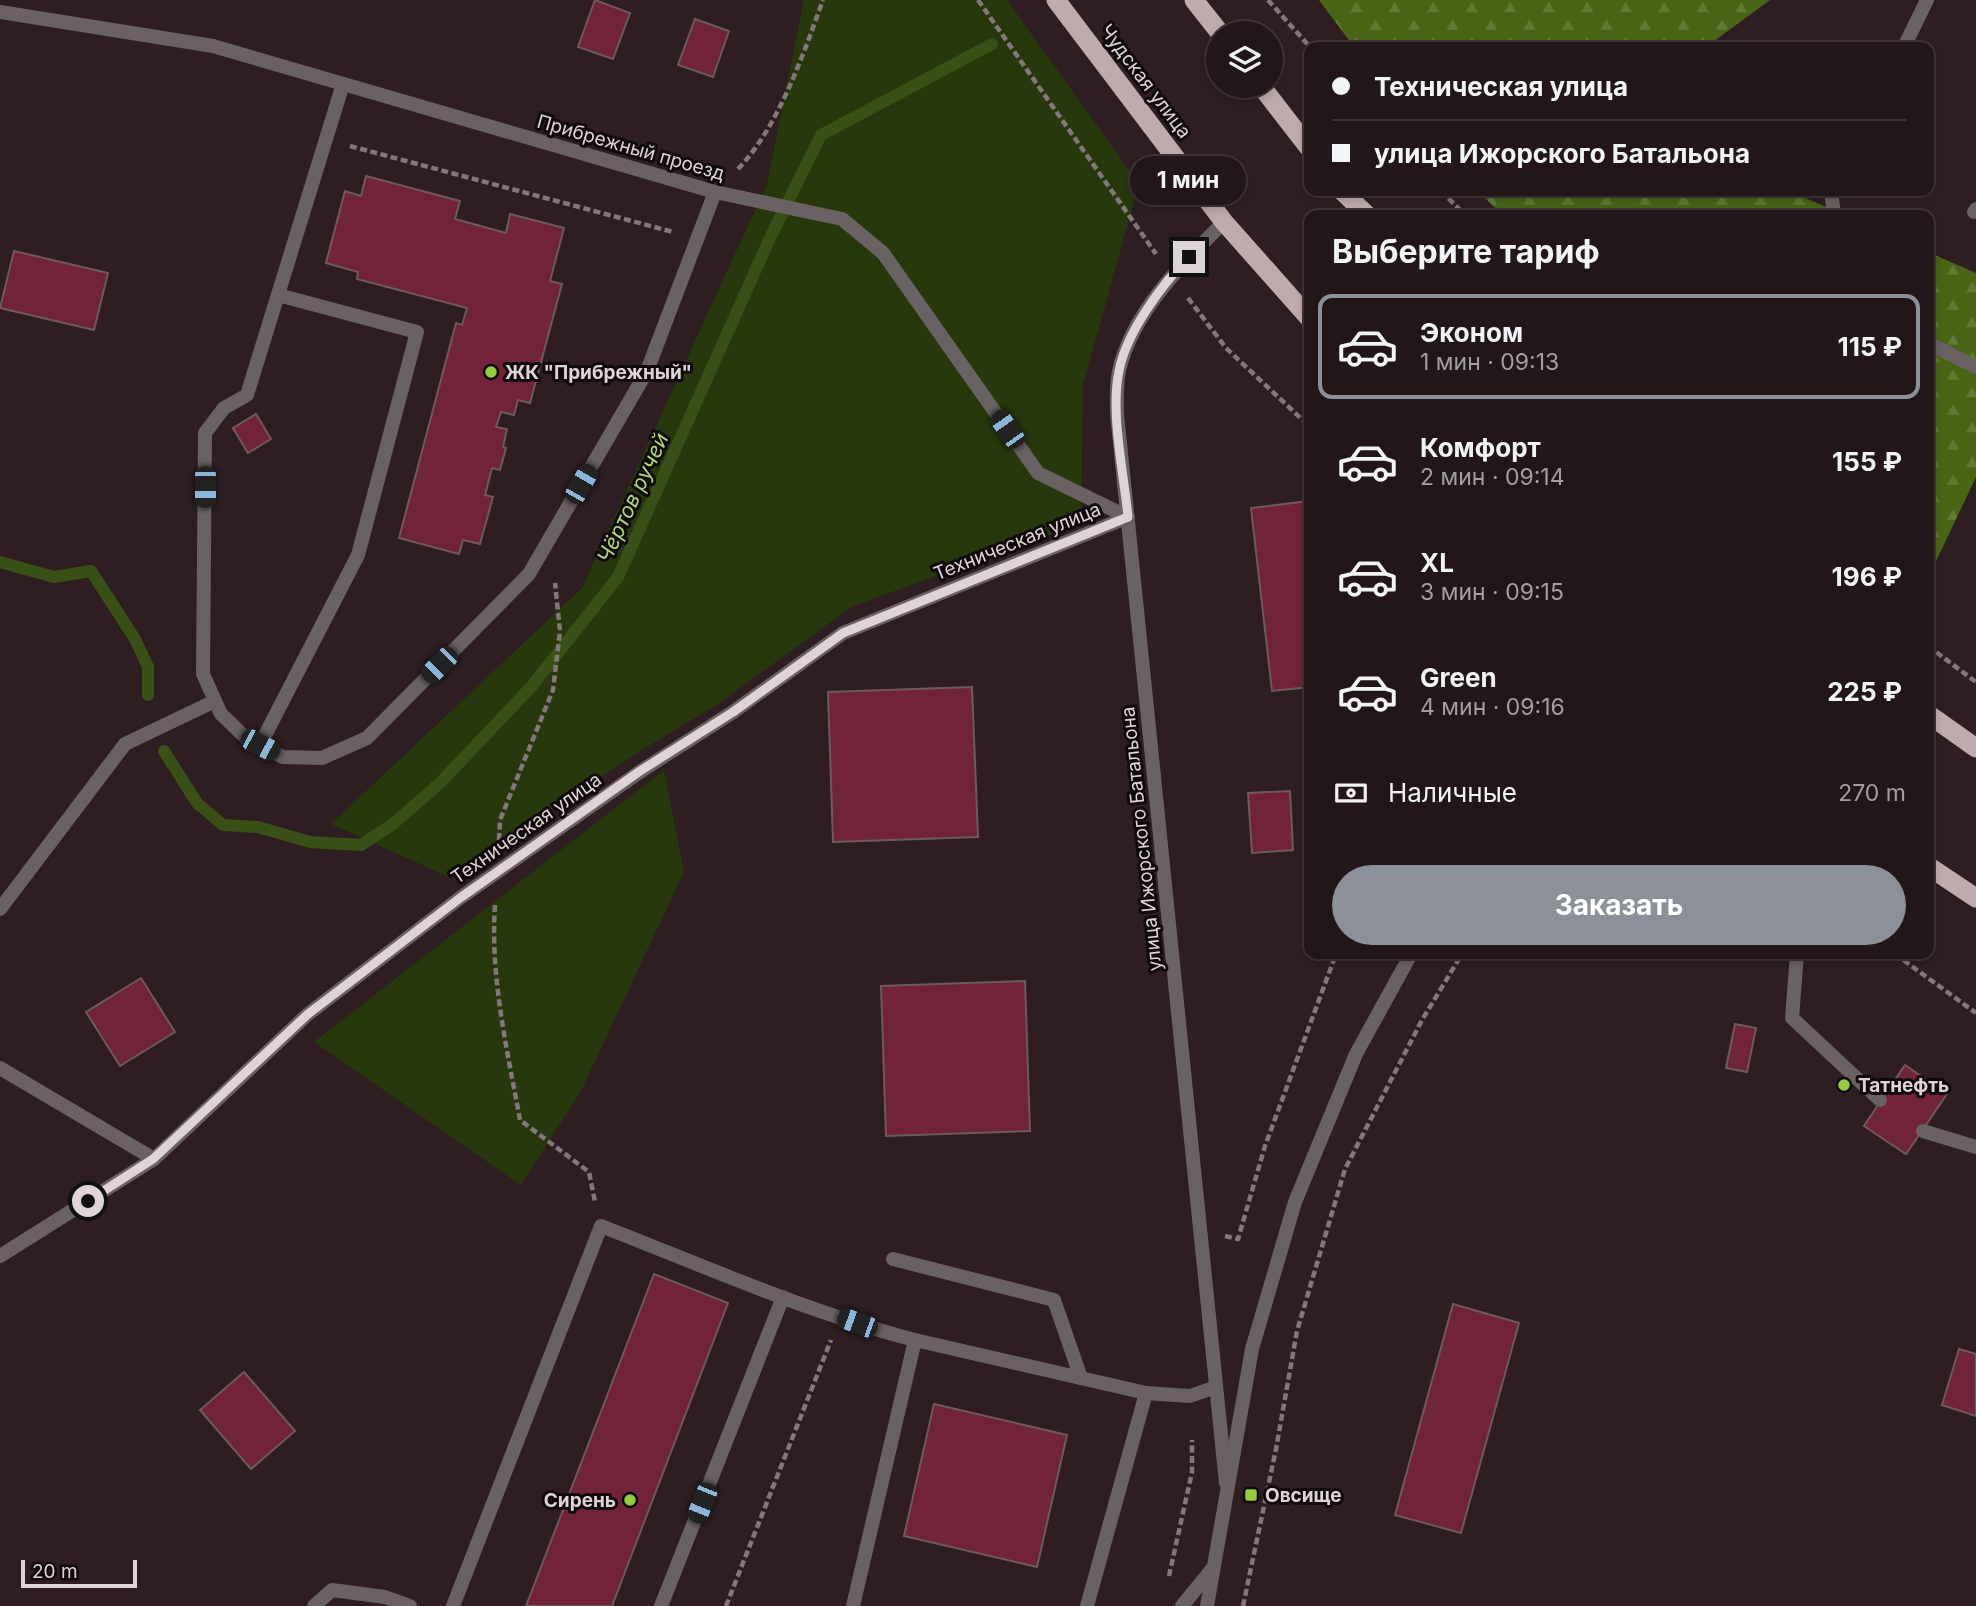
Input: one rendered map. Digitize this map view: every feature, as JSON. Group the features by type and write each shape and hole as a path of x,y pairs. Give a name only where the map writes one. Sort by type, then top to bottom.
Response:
{"highway":[{"name":"Чудская улица","path":"1056,0 1224,222 1304,312"},
{"path":"1194,0 1211,21"},
{"path":"1270,98 1304,142"},
{"path":"1347,196 1362,210"},
{"path":"1934,718 1976,748"},
{"path":"1934,870 1976,898"}],"street":[{"path":"1906,42 1927,0"},
{"name":"Прибрежный проезд","path":"0,12 213,46 715,192 842,219 883,253 1038,473 1128,517"},
{"path":"343,84 247,395 224,408 205,433 203,674 221,714 246,738 283,757 322,758 366,738 529,574 647,371 715,192"},
{"name":"улица Ижорского Батальона","path":"1224,222 1171,275 1134,332 1119,371 1117,414 1226,1488"},
{"path":"260,745 358,555 417,331 278,295"},
{"path":"1934,346 1976,367"},
{"name":"Техническая улица","path":"0,1256 153,1159 308,1014 460,898 640,771 733,712 843,633 1128,517"},
{"path":"0,909 125,744 215,701"},
{"name":"улица Ижорского Батальона","path":"1207,1606 1252,1349 1295,1202 1356,1054 1408,959"},
{"path":"1797,959 1792,1018 1880,1100"},
{"path":"0,1068 153,1159"},
{"path":"1923,1131 1976,1147"},
{"path":"453,1606 601,1227 783,1297 915,1340 1146,1393 1190,1396 1216,1387"},
{"path":"893,1259 1054,1300 1081,1378"},
{"path":"661,1606 783,1297"},
{"path":"853,1606 915,1340"},
{"path":"1087,1606 1146,1393"},
{"path":"1182,1606 1213,1568"},
{"path":"314,1606 332,1590 385,1597 410,1606"}],"path":[{"path":"715,192 754,151 799,67 823,0"},
{"path":"978,0 1171,275 1226,348 1304,421"},
{"path":"1268,0 1306,42"},
{"path":"326,139 698,238"},
{"path":"1446,196 1460,210"},
{"path":"1934,650 1976,682"},
{"path":"1243,1606 1276,1449 1297,1331 1345,1169 1422,1020 1459,959"},
{"path":"1902,959 1976,1013"},
{"path":"726,1606 841,1317"}],"green space":[{"path":"804,0 1007,0 1139,184 1083,385 1081,524 853,606 715,706 642,750 449,877 331,824 582,588 767,184"},
{"path":"1319,0 1770,0 1713,42 1350,42"},
{"path":"1483,196 1801,196 1833,210 1497,210"},
{"path":"1934,255 1976,273 1976,477 1934,565"},
{"path":"664,770 684,872 581,1091 521,1185 314,1042"}],"building":[{"path":"595,0 630,13 613,59 578,47"},
{"path":"695,19 729,31 713,77 678,65"},
{"name":"ЖК \"Прибрежный\"","path":"366,176 460,201 455,219 506,233 510,214 564,228 550,281 562,284 530,403 518,400 514,415 501,412 496,427 507,429 503,447 506,448 500,470 492,468 485,495 493,497 480,544 463,540 459,554 399,538 456,323 462,325 467,308 357,279 358,272 326,263 345,191 361,196"},
{"path":"14,251 108,273 94,330 0,308"},
{"path":"256,414 271,439 248,453 233,428"},
{"path":"1304,502 1304,688 1272,691 1251,508"},
{"path":"972,687 978,837 833,842 828,692"},
{"path":"1290,791 1293,850 1252,853 1248,793"},
{"path":"141,978 175,1032 120,1066 86,1012"},
{"path":"1025,981 1030,1131 886,1136 881,986"},
{"path":"1735,1024 1756,1028 1747,1072 1726,1068"},
{"path":"1905,1065 1947,1094 1906,1154 1864,1126"},
{"path":"654,1274 728,1303 612,1606 526,1606"},
{"path":"1453,1304 1519,1323 1461,1533 1395,1515"},
{"path":"1959,1349 1976,1354 1976,1416 1942,1405"},
{"path":"244,1372 295,1431 251,1469 200,1410"},
{"path":"934,1404 1067,1435 1037,1567 904,1536"}],"waterway":[{"name":"Чёртов ручей","path":"164,751 197,803 223,825 258,827 310,842 361,845 393,824 440,783 531,687 618,577 770,238 821,135 992,44"},
{"name":"Чёртов ручей","path":"0,562 54,577 91,571 135,639 148,667 148,695"}],"place":[{"name":"ЖК \"Прибрежный\"","path":"491,372"},
{"name":"Татнефть","path":"1844,1085"},
{"name":"Овсище","path":"1251,1495"},
{"name":"Сирень","path":"630,1500"}],"route":[{"path":"88,1201 153,1159 308,1014 460,898 640,771 733,712 843,633 1128,517 1117,414 1119,371 1134,332 1171,275 1189,257"}]}
